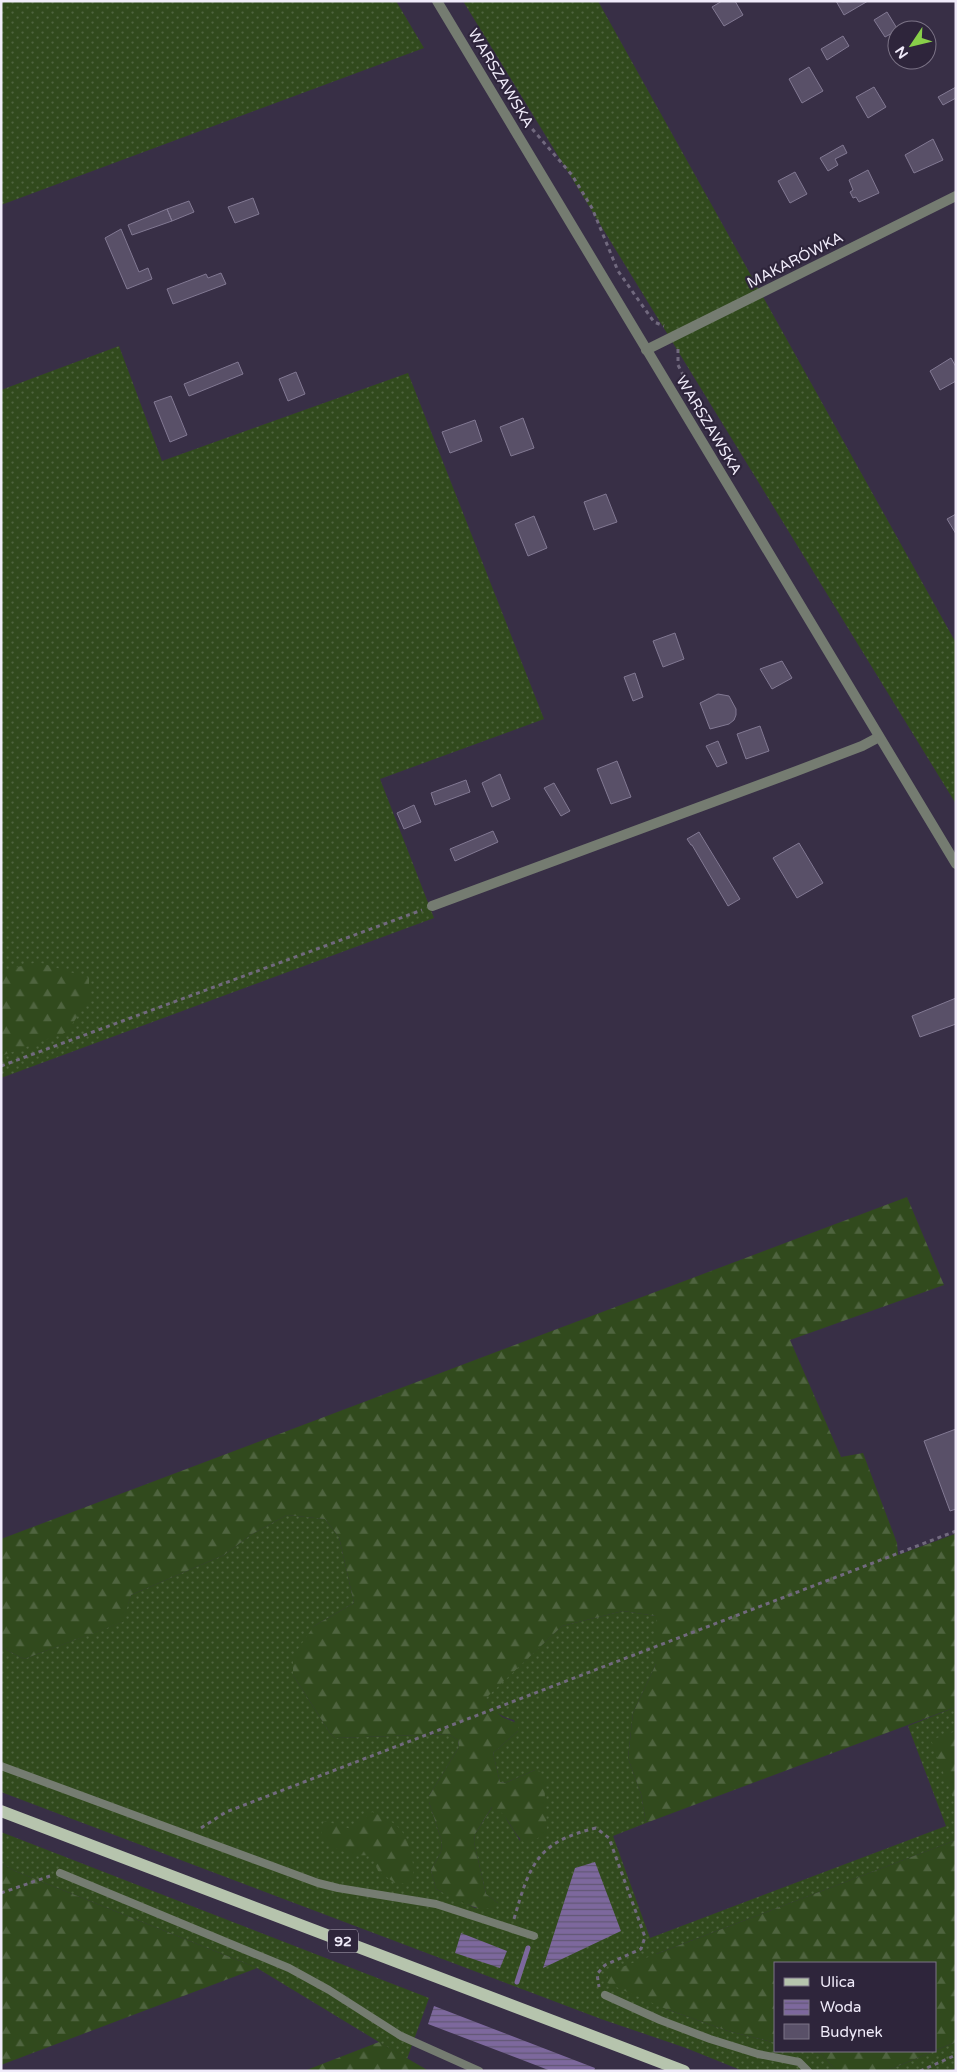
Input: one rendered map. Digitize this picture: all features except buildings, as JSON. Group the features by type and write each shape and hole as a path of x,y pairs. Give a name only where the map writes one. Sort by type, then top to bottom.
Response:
{"main road":[{"name":"92","path":"1,1811 684,2071"}],"street":[{"name":"WARSZAWSKA","path":"437,1 956,864"},
{"name":"MAKARÓWKA","path":"646,350 956,196"},
{"path":"432,906 836,756 879,737"}],"lane":[{"path":"1,1766 318,1883 436,1904 534,1936"},
{"path":"60,1873 288,1968 329,1990 401,2036 479,2071"},
{"path":"605,1995 660,2020 710,2038 758,2054 799,2062 808,2071"}],"path":[{"path":"526,122 572,175 592,208 618,271 654,322 665,326 666,330"},
{"path":"1,1066 432,906"},
{"path":"189,1836 226,1812 956,1532"},
{"path":"512,1929 522,1890 534,1862 552,1844 575,1833 596,1828 609,1838 645,1937 641,1950 605,1964 597,1974 600,1991 605,1995"},
{"path":"1,1893 60,1873"},
{"path":"920,2071 956,2055"}],"green space":[{"path":"1,1 396,1 424,48 1,205"},
{"path":"463,1 598,1 956,643 956,804"},
{"path":"119,346 162,461 408,373 544,719 380,779 434,918 1,1078 1,390"},
{"path":"38,962 89,978 89,999 67,1032 1,1056 1,971"},
{"path":"907,1197 944,1285 790,1340 841,1457 863,1453 897,1543 898,1555 956,1535 956,1707 646,1823 641,1794 628,1758 633,1713 656,1664 656,1616 623,1611 562,1626 486,1698 488,1704 502,1717 519,1724 518,1731 493,1753 500,1782 505,1783 535,1770 540,1771 544,1780 547,1833 527,1844 517,1836 503,1814 492,1807 475,1834 474,1842 486,1894 498,1903 485,1909 468,1905 436,1889 431,1870 441,1852 442,1842 429,1802 429,1796 459,1747 458,1740 448,1734 335,1738 293,1675 293,1656 314,1626 354,1603 339,1537 325,1519 287,1515 252,1534 224,1555 131,1595 123,1622 24,1659 1,1647 1,1539"},
{"path":"287,1515 325,1519 339,1537 354,1603 314,1626 293,1675 335,1738 448,1734 458,1740 459,1747 429,1796 429,1802 442,1842 441,1852 431,1870 436,1889 475,1908 498,1903 486,1894 474,1842 475,1834 493,1806 501,1810 520,1841 535,1770 505,1783 500,1782 493,1753 518,1731 514,1720 497,1713 487,1703 485,1698 562,1626 623,1611 656,1616 656,1664 633,1713 628,1758 641,1794 646,1823 613,1836 650,1938 946,1826 908,1726 956,1707 956,1840 656,1954 666,2009 728,2031 774,2042 774,2052 813,2052 822,2054 836,2071 743,2071 1,1792 1,1647 24,1659 122,1622 131,1595 224,1555 252,1534"},
{"path":"956,1731 956,1806 931,1740"},
{"path":"372,1812 394,1824 403,1834 412,1855 413,1878 411,1884 395,1883 378,1871 372,1855 357,1855 346,1852 328,1844 324,1840 321,1829 325,1821 351,1829"},
{"path":"1,1832 429,1998 407,2059 257,1968 15,1871 1,1863"},
{"path":"956,1840 956,2042 937,2050 937,1962 774,1962 774,2042 728,2031 666,2009 607,1983 609,1972"},
{"path":"1,1863 15,1871 257,1968 1,2065"},
{"path":"379,2042 429,2071 304,2071"},
{"path":"956,2042 956,2068 949,2071 886,2071 932,2052 937,2052 937,2050"},
{"path":"813,2052 932,2052 886,2071 836,2071 822,2054"}],"water":[{"path":"595,1862 621,1931 543,1968 575,1868"},
{"path":"461,1933 507,1951 500,1968 455,1953"},
{"path":"434,2006 595,2068 594,2071 551,2071 428,2024"}],"waterway":[{"path":"517,1982 528,1948"}]}
